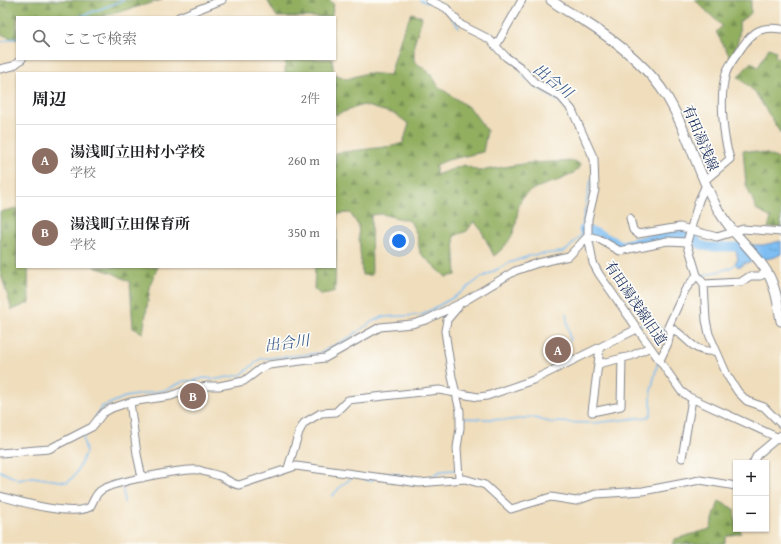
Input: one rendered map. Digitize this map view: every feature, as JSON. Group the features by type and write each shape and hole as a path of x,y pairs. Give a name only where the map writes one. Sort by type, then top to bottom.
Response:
{"main road":[{"name":"有田湯浅線","path":"551,0 618,45 658,85 675,112 718,210 737,236 762,263 768,272 776,292 781,321"}],"street":[{"path":"181,16 222,0"},
{"name":"有田湯浅線旧道","path":"429,0 443,6 462,25 485,36 506,57 520,67 534,82 567,102 592,151 594,159 594,195 588,219 588,236 590,250 596,270 681,391 692,399 780,437"},
{"path":"496,46 522,0"},
{"path":"781,29 762,29 752,35 729,66 726,74 724,91 724,130 730,159 705,183 690,228 687,242 697,275 704,284 708,327 715,351 730,380 742,396 748,401 764,407 781,424"},
{"path":"0,69 13,66 21,60"},
{"path":"630,218 633,230 638,234 675,227 690,228 718,237 737,236 747,229 781,232"},
{"path":"0,453 49,449 65,439 92,427 107,411 130,402 172,396 188,389 219,386 244,381 269,365 325,358 380,327 421,322 463,302 515,271 532,265 569,256 588,236 599,238 620,251 667,241 687,242"},
{"path":"704,284 741,282 750,276 760,276 768,272"},
{"path":"697,275 685,290 668,327 687,339 693,348 705,351 715,351"},
{"path":"459,478 457,448 460,422 445,326 452,314 463,302"},
{"path":"288,468 299,432 304,423 321,413 338,411 348,400 439,390 478,397 496,394 533,380 600,348 637,328"},
{"path":"660,360 668,343 671,328"},
{"path":"598,364 622,358 650,347"},
{"path":"600,348 592,412 621,406 622,358"},
{"path":"682,458 692,399"},
{"path":"130,402 142,478"},
{"path":"754,460 757,455 780,437"},
{"path":"0,496 45,506 77,510 90,507 94,498 101,490 142,478 195,470 219,476 233,484 239,485 296,466 420,483 444,482 459,478 485,485 511,509 551,497 576,501 596,494 643,490 700,480 733,486"}],"green space":[{"path":"0,0 162,0 105,16 16,16 16,40 0,34"},
{"path":"267,0 330,0 334,5 331,16 276,16"},
{"path":"695,0 751,0 751,13 739,22 738,40 730,57 716,32 722,26"},
{"path":"412,13 422,17 414,44 414,61 431,74 439,87 471,109 487,131 483,152 448,160 436,165 436,175 464,165 479,171 529,163 575,161 581,165 576,171 563,179 534,189 523,197 519,206 513,233 505,246 494,256 481,230 474,221 467,231 454,236 456,275 446,277 420,253 417,235 410,221 381,214 371,215 372,275 362,275 358,225 350,213 337,214 336,252 336,153 393,146 403,143 409,124 395,114 363,105 336,115 336,74 347,79 366,73 390,75 403,31"},
{"path":"769,48 776,51 775,57 781,59 781,134 755,92 738,77 751,62 758,67"},
{"path":"286,60 332,60 334,72 285,72"},
{"path":"743,150 767,154 781,160 781,227 768,228 771,218 757,210 746,185"},
{"path":"16,208 16,268 28,268 29,303 12,310 0,271 0,212"},
{"path":"97,268 158,268 151,282 143,333 133,328 130,282 113,273"},
{"path":"315,268 336,268 335,291 321,295 314,289"},
{"path":"719,501 733,508 733,532 741,533 727,536 724,544 672,544 675,539 710,529"}],"water":[{"path":"781,241 781,254 775,257 746,263 738,267 735,262 738,260 735,245 763,245"}],"waterway":[{"name":"出合川","path":"82,16 124,0"},
{"name":"出合川","path":"420,0 428,3"},
{"name":"出合川","path":"451,18 459,27"},
{"name":"出合川","path":"0,42 16,38"},
{"name":"出合川","path":"522,74 527,80"},
{"name":"出合川","path":"533,85 563,105"},
{"name":"出合川","path":"566,108 582,140"},
{"name":"出合川","path":"95,418 102,407 125,397 166,390 184,381 193,381 204,378 217,379 241,375 260,359 320,353 350,337 373,321 382,317 422,315 456,296 479,279 509,263 532,255 563,252 569,248 582,234 583,220 591,179"},
{"name":"出合川","path":"583,230 597,233 621,245 674,234 687,235 694,238 699,244 708,247 746,247"},
{"path":"701,276 730,268 737,263"},
{"path":"566,313 570,341"},
{"path":"638,326 652,318 662,330 667,333"},
{"path":"582,350 586,351"},
{"path":"462,418 511,420 531,417 549,422 594,423 648,417 651,414 651,391 658,361"},
{"name":"出合川","path":"0,471 19,480 32,477 67,482 76,473 86,452 83,438 86,434"},
{"path":"382,475 391,473 424,479 441,471 455,470"},
{"path":"332,496 341,486 353,477"},
{"path":"364,479 370,481 374,479"},
{"path":"124,503 123,488 125,485"}],"place":[{"name":"湯浅町立田村小学校","path":"558,350"},
{"name":"湯浅町立田保育所","path":"193,396"}]}
